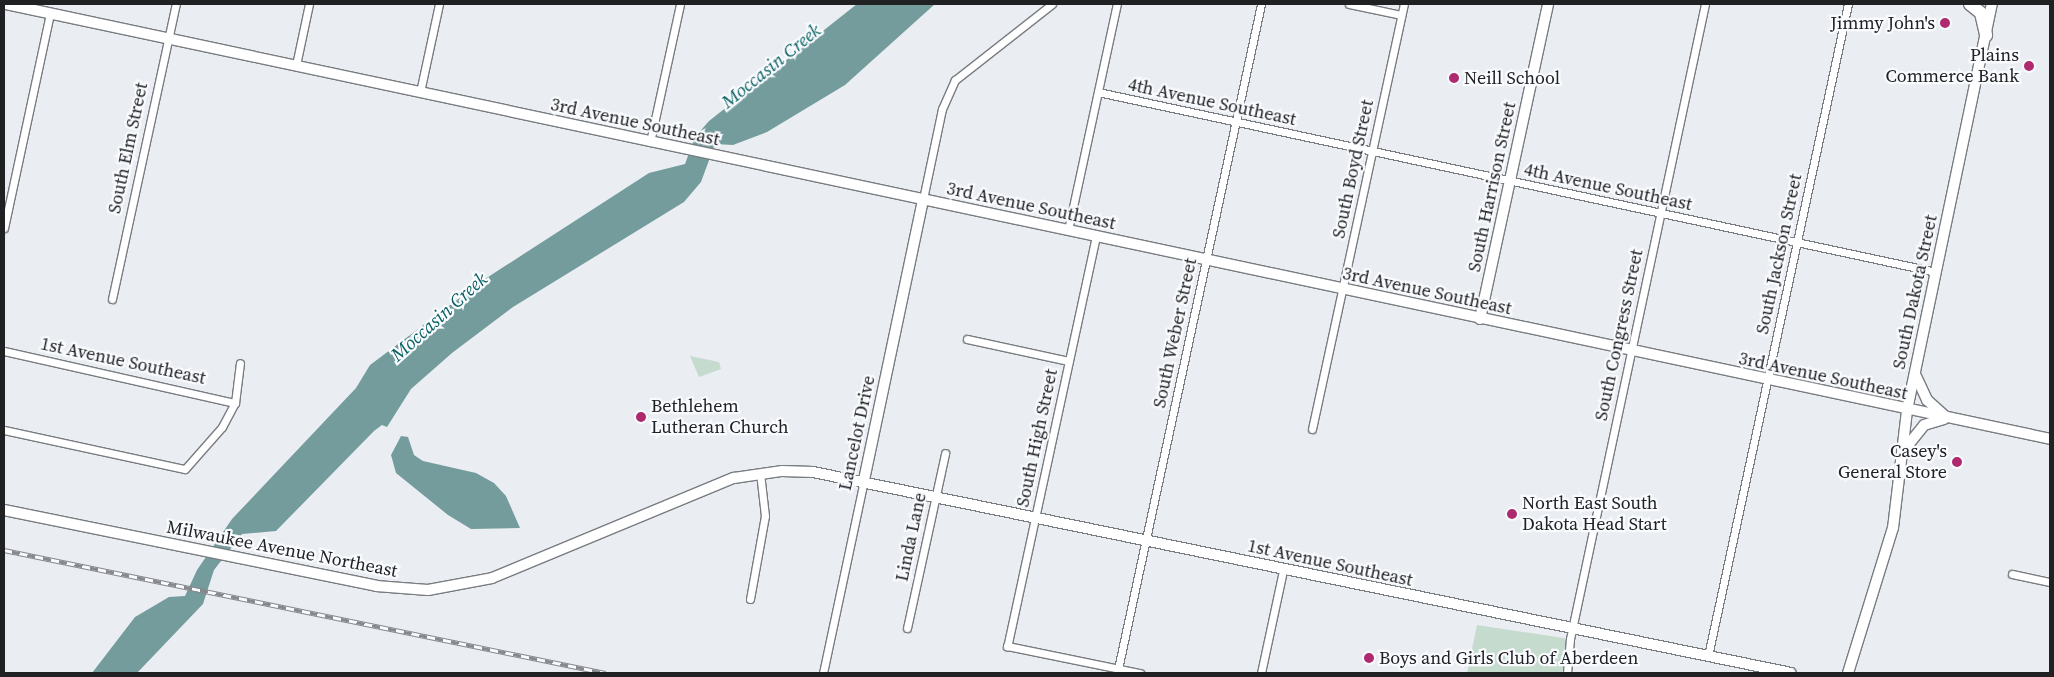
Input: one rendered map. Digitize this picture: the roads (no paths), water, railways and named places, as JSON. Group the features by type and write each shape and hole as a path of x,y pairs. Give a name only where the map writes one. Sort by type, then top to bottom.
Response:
{"highway":[{"path":"1970,4 1981,14 1986,34"}],"street":[{"name":"3rd Avenue Southeast","path":"6,4 1068,230 1630,352 2050,439"},
{"name":"South Elm Street","path":"112,298 176,4"},
{"path":"296,65 309,4"},
{"path":"420,92 439,4"},
{"path":"650,142 680,4"},
{"path":"922,199 942,109 955,80 1052,4"},
{"path":"1068,230 1117,4"},
{"name":"South Weber Street","path":"1118,669 1260,4"},
{"path":"1349,4 1401,15"},
{"name":"South Boyd Street","path":"1312,430 1404,4"},
{"name":"South Harrison Street","path":"1480,319 1548,4"},
{"name":"South Congress Street","path":"1567,673 1572,629 1705,4"},
{"name":"South Jackson Street","path":"1708,656 1848,4"},
{"name":"South Dakota Street","path":"1848,673 1888,548 1902,458 1907,410 1992,4"},
{"path":"4,228 50,14"},
{"name":"4th Avenue Southeast","path":"1098,92 1936,272"},
{"name":"Lancelot Drive","path":"823,673 922,199"},
{"name":"South High Street","path":"1096,236 1007,646 1118,669"},
{"path":"967,339 1069,361"},
{"name":"1st Avenue Southeast","path":"4,352 235,403"},
{"path":"4,430 185,469 222,427 235,403 240,363"},
{"path":"1915,373 1927,400 1950,419"},
{"path":"1902,458 1924,425 1950,419"},
{"name":"Linda Lane","path":"907,628 945,453"},
{"name":"Milwaukee Avenue Northeast","path":"4,510 376,586 420,590 461,586 512,570 700,490 760,473 798,470 864,480"},
{"path":"750,599 765,516 760,473"},
{"name":"1st Avenue Southeast","path":"864,480 1283,570 1791,673"},
{"path":"1261,673 1283,570"},
{"path":"2012,574 2050,582"},
{"path":"1118,669 1140,673"}],"water":[{"name":"Moccasin Creek","path":"857,4 935,4 845,85 767,132 733,145 715,144 701,182 684,202 513,307 452,353 411,389 387,427 382,425 374,431 276,531 242,534 214,570 203,604 137,673 92,673 135,617 169,597 185,596 197,570 232,519 356,388 370,365 485,279 649,173 685,164 695,137 709,121"},
{"path":"401,436 408,437 414,455 423,461 476,473 494,483 506,496 520,528 471,529 448,515 396,473 391,455"}],"railway":[{"path":"4,550 606,673"}],"place":[{"name":"Jimmy John's","path":"1945,23"},
{"name":"Plains Commerce Bank","path":"2029,66"},
{"name":"Neill School","path":"1454,78"},
{"name":"Bethlehem Lutheran Church","path":"641,417"},
{"name":"Casey's General Store","path":"1957,462"},
{"name":"North East South Dakota Head Start","path":"1512,514"},
{"name":"Boys and Girls Club of Aberdeen","path":"1369,658"}]}
